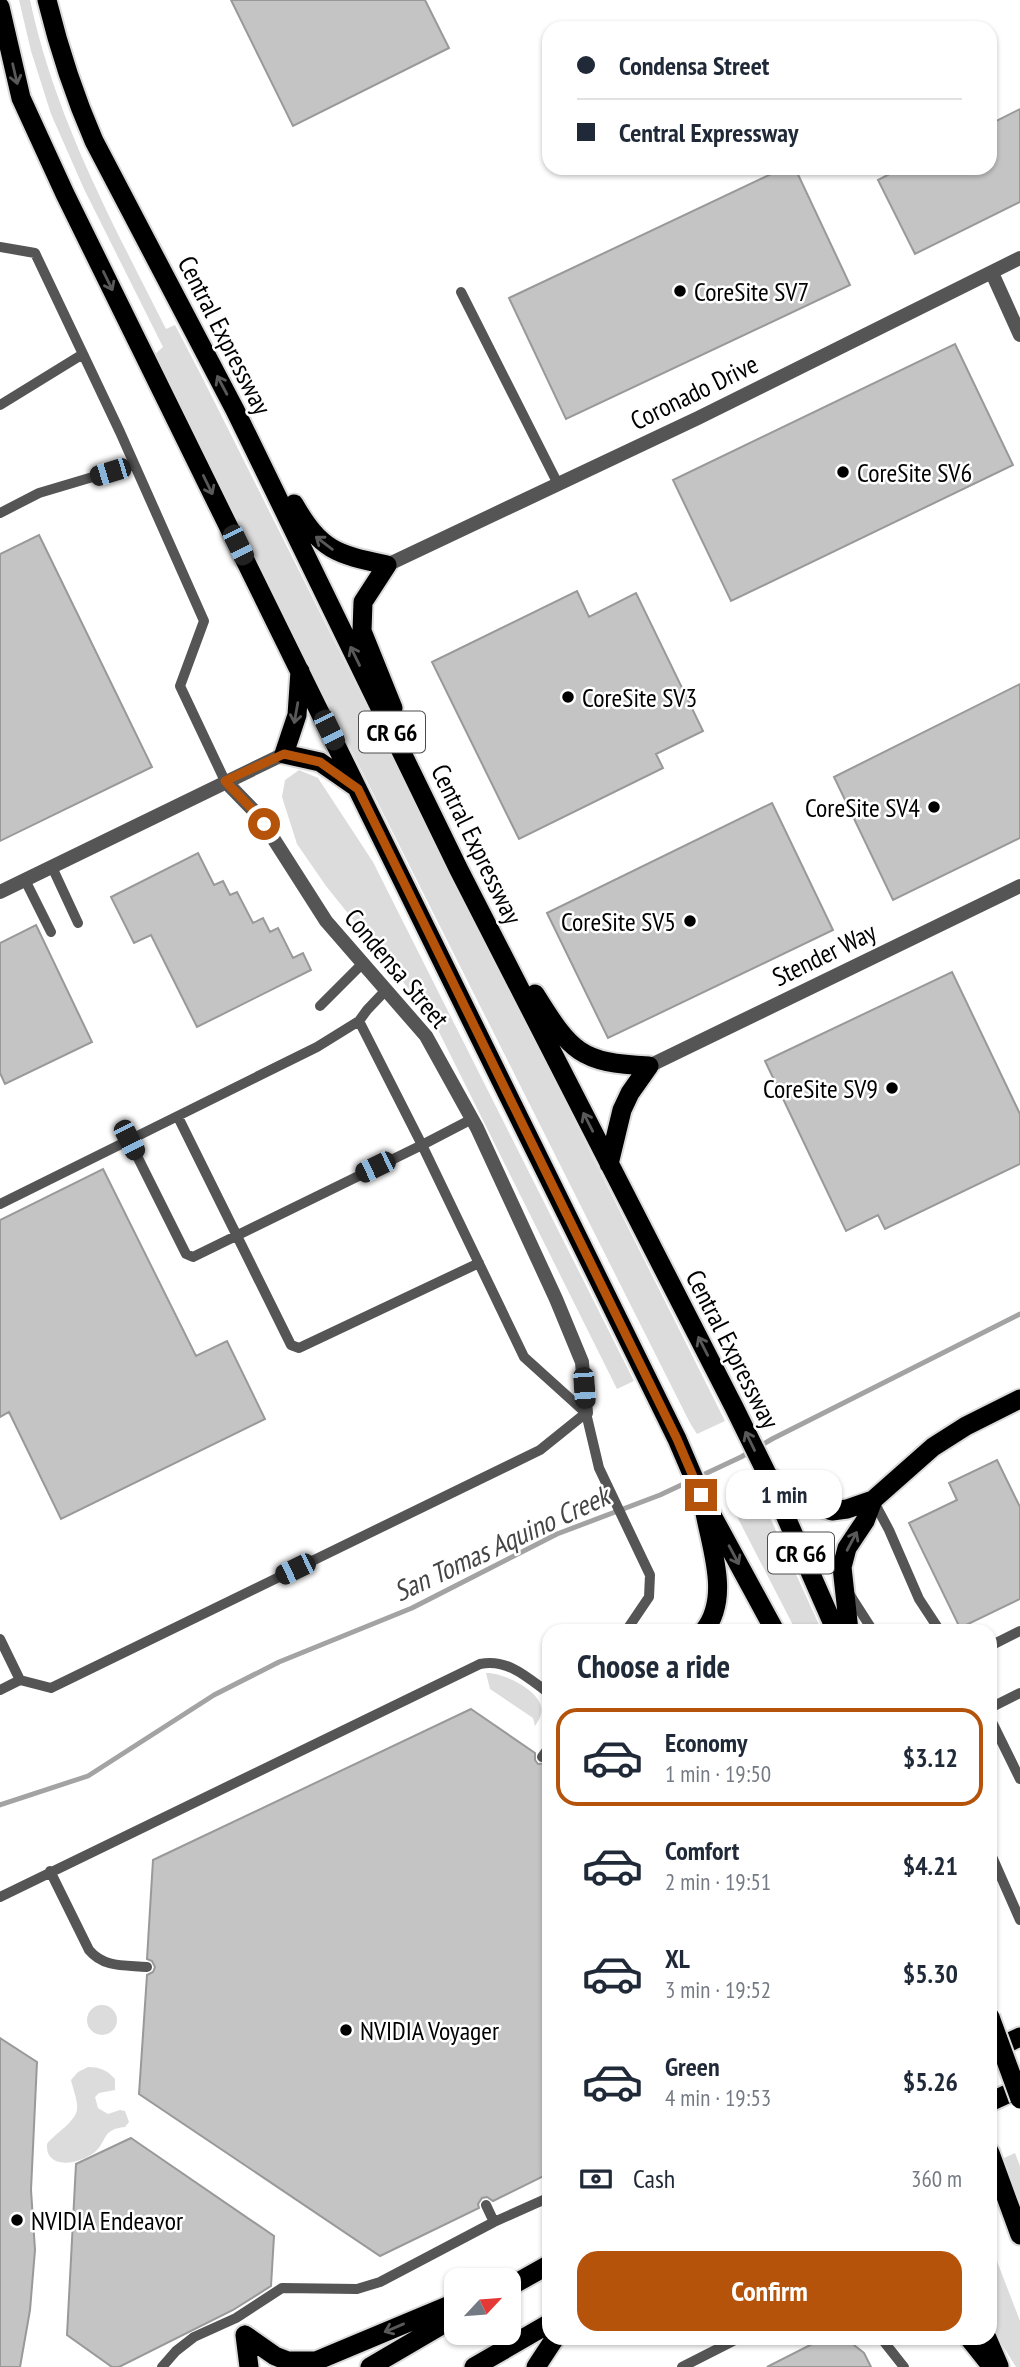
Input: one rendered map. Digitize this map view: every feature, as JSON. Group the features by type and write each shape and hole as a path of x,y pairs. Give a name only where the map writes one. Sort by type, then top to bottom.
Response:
{"highway":[{"name":"Central Expressway","path":"47,0 72,87 94,141 234,410 460,870 734,1407 833,1624"},
{"name":"CR G6","path":"0,7 21,98 65,194 677,1439 701,1495 771,1624"},
{"path":"234,410 249,425 309,531 341,555 387,565 363,602 362,631 460,870 560,1034 588,1057 612,1064 649,1066"},
{"path":"300,670 297,715 284,754 320,762 358,789"},
{"path":"609,1164 622,1110 649,1066"},
{"path":"767,1475 803,1502 832,1511 847,1509 873,1500 933,1447 966,1426 1020,1399"},
{"path":"701,1495 719,1588 717,1605 709,1624"},
{"path":"848,1624 842,1567 847,1548 865,1521 873,1500"},
{"path":"997,2036 1020,2099"},
{"path":"997,2048 1020,2037"},
{"path":"997,2099 1020,2088"},
{"path":"997,2171 1020,2235"},
{"path":"522,2275 542,2266"},
{"path":"522,2279 542,2268"},
{"path":"241,2327 275,2356 288,2361 316,2361 444,2307"},
{"path":"370,2367 444,2324"},
{"path":"241,2327 249,2367"},
{"path":"474,2367 542,2328"},
{"path":"536,2367 550,2345"},
{"path":"974,2345 992,2367"},
{"path":"990,2345 999,2367"}],"street":[{"name":"Coronado Drive","path":"387,565 992,274 1020,258"},
{"path":"992,274 1020,335"},
{"path":"0,892 284,754"},
{"name":"Condensa Street","path":"225,781 259,816 326,921 425,1036 472,1119 556,1299 582,1362 586,1413"},
{"name":"Stender Way","path":"649,1066 1020,886"}],"lane":[{"path":"0,247 35,253 121,432 133,465 204,621 180,686 225,781"},
{"path":"461,292 558,484"},
{"path":"0,405 83,354"},
{"path":"0,513 39,493 133,465"},
{"path":"52,867 78,923"},
{"path":"25,880 51,932"},
{"path":"320,1006 363,963"},
{"path":"0,1204 317,1046 359,1021 386,990"},
{"path":"0,1690 20,1680 51,1688 540,1450 586,1413 524,1357 359,1021"},
{"path":"178,1117 291,1345 299,1348 479,1263"},
{"path":"129,1140 186,1254 193,1258 472,1119"},
{"name":"Condensa Street","path":"586,1413 599,1468 639,1551 655,1575 649,1597 631,1624"},
{"path":"873,1500 919,1599 935,1624"},
{"path":"844,1584 869,1624"},
{"path":"997,1643 1020,1632"},
{"path":"0,1639 20,1680"},
{"path":"0,1897 480,1664 501,1663 542,1688"},
{"path":"997,1704 1020,1693"},
{"path":"997,1732 1020,1779"},
{"path":"997,1868 1020,1920"},
{"path":"50,1871 96,1959 104,1963 147,1967"},
{"path":"162,2367 194,2337 241,2327 282,2288 357,2289 380,2282 494,2222 542,2201"},
{"path":"486,2205 494,2222"},
{"path":"682,2367 725,2345"},
{"path":"887,2345 904,2367"}],"shaded area":[{"path":"19,0 30,0 54,86 70,128 125,249 166,329 175,325 202,377 725,1421 697,1434 690,1423 153,356 163,347 84,189 51,114 31,51"},
{"path":"299,770 318,778 373,862 634,1381 617,1389 432,1018 326,886 297,844 282,797 285,780"},
{"path":"756,1487 819,1624 792,1624 729,1501"},
{"path":"486,1673 509,1679 533,1694 541,1706 540,1717 535,1726 533,1718 490,1689"},
{"path":"102,2005 108,2006 116,2014 116,2026 108,2034 102,2035 96,2034 88,2026 87,2020 88,2014 96,2006"},
{"path":"88,2067 103,2070 115,2079 115,2090 99,2093 95,2097 98,2108 108,2114 125,2111 129,2122 125,2127 112,2130 92,2154 66,2163 53,2160 47,2151 47,2144 76,2114 77,2102 71,2080 78,2072"},
{"path":"1015,2153 1020,2166 1020,2203 1004,2158"},
{"path":"997,2261 1020,2321 1020,2367 1016,2367 997,2337"}],"building":[{"path":"231,0 425,0 449,48 293,126"},
{"path":"1020,109 1020,202 915,254 878,180 888,175 997,175 997,120"},
{"name":"CoreSite SV7","path":"769,175 798,175 850,285 566,419 509,298"},
{"name":"CoreSite SV6","path":"955,344 1013,465 731,601 673,480"},
{"path":"39,535 152,767 0,841 0,554"},
{"name":"CoreSite SV3","path":"577,591 589,617 636,593 703,731 656,754 663,768 519,839 432,662"},
{"name":"CoreSite SV4","path":"1020,684 1020,838 893,900 834,777"},
{"name":"CoreSite SV5","path":"772,803 833,930 608,1038 547,913"},
{"path":"198,853 214,885 223,881 230,895 237,892 253,923 263,918 270,932 278,928 293,958 303,953 311,970 197,1027 151,935 134,943 111,897"},
{"path":"36,925 92,1042 5,1084 0,1073 0,943"},
{"name":"CoreSite SV9","path":"952,972 1020,1114 1020,1164 885,1229 878,1215 846,1231 765,1061"},
{"path":"103,1169 196,1356 227,1341 265,1419 61,1519 9,1412 0,1417 0,1220"},
{"path":"997,1460 1020,1507 1020,1599 968,1624 958,1624 909,1523 957,1500 949,1483"},
{"name":"NVIDIA Voyager","path":"471,1709 535,1753 535,1760 538,1764 542,1764 542,2177 493,2201 487,2197 482,2198 478,2204 479,2208 380,2256 139,2094 147,1975 153,1972 155,1967 152,1961 147,1959 153,1860"},
{"name":"NVIDIA Endeavor","path":"0,2038 37,2062 31,2190 35,2250 30,2310 20,2367 0,2367"},
{"path":"131,2138 274,2236 271,2286 233,2310 119,2367 112,2367 67,2335 76,2164"},
{"path":"810,2345 854,2345 864,2353 871,2367 767,2367"}],"waterway":[{"name":"San Tomas Aquino Creek","path":"0,1805 88,1776 214,1695 279,1662 412,1608 557,1534 660,1495 741,1457 1020,1314"}],"place":[{"name":"CoreSite SV7","path":"680,291"},
{"name":"CoreSite SV6","path":"843,472"},
{"name":"CoreSite SV3","path":"568,697"},
{"name":"CoreSite SV4","path":"934,807"},
{"name":"CoreSite SV5","path":"690,921"},
{"name":"CoreSite SV9","path":"892,1088"},
{"name":"NVIDIA Voyager","path":"346,2030"},
{"name":"NVIDIA Endeavor","path":"17,2220"}],"route":[{"path":"264,824 225,781 284,754 320,762 358,789 677,1439 701,1495"}]}
